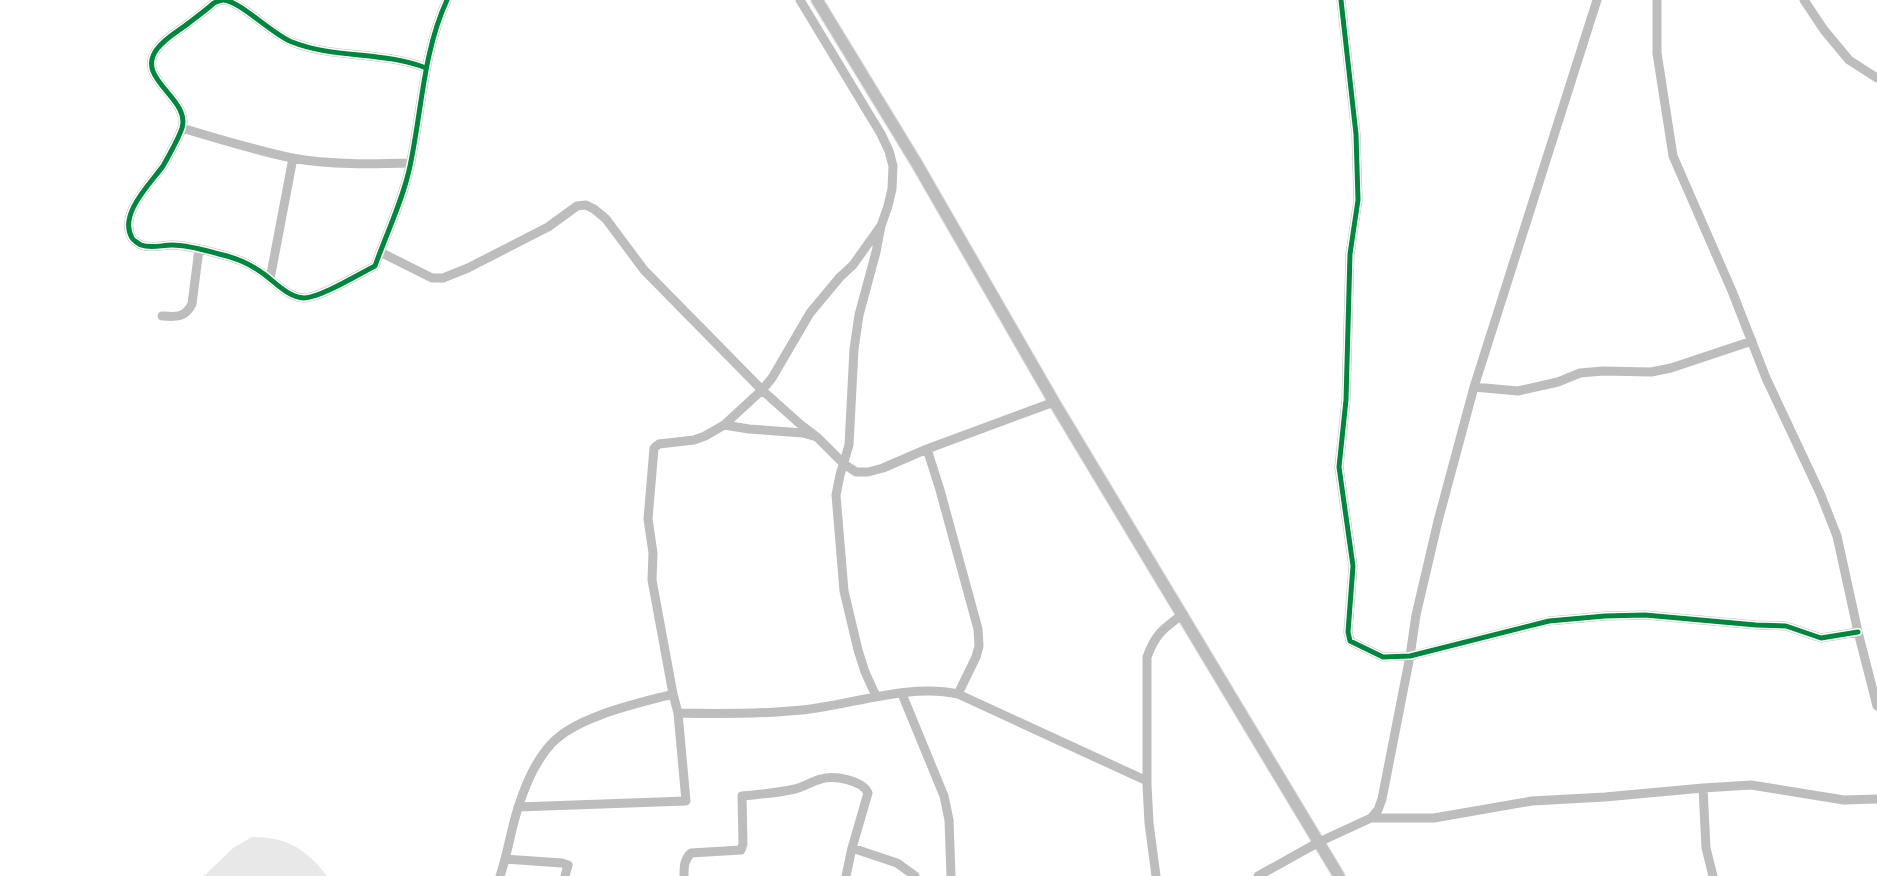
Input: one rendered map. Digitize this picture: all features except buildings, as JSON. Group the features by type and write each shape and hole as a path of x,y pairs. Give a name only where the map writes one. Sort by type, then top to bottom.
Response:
{"main road":[{"path":"818,0 917,164 1054,402 1183,614 1253,735 1339,876"}],"street":[{"path":"426,68 408,61 319,51 290,42 267,27 238,4 222,0 214,3 165,39 156,50 151,62 153,72 179,109 183,119 182,128 162,166 144,190 134,207 129,225 132,238 142,245 154,247 171,245 199,249 245,262 294,297 306,298 326,291 375,266 404,191 411,163 426,68 435,30 447,0"},
{"path":"800,0 890,151 892,166 892,189 881,226 876,252 859,315 854,349 849,445 836,495 844,591 858,650 865,672 876,696"},
{"path":"1340,0 1356,134 1358,200 1350,254 1346,400 1339,467 1353,566 1348,632 1350,641 1383,657 1410,656 1549,621 1606,616 1659,616 1756,625 1786,626 1821,638 1858,632"},
{"path":"1258,876 1319,842 1370,818 1378,810 1382,799 1410,656 1416,615 1438,521 1474,387 1597,0"},
{"path":"1657,0 1657,53 1673,156 1732,291 1766,378 1820,494 1837,536 1858,632 1874,677 1877,706"},
{"path":"1804,0 1824,30 1850,60 1877,78"},
{"path":"182,128 228,142 293,158 358,164 411,163"},
{"path":"270,279 293,158"},
{"path":"380,252 432,278 443,278 468,268 548,227 577,206 586,205 594,209 606,219 644,270 762,390 800,424 826,444 844,464 856,472 868,472 1054,402"},
{"path":"518,807 686,801 678,713 673,694 652,580 653,553 648,519 654,448 659,444 694,440 705,436 724,425 762,390 776,372 810,313 840,277 853,265 881,226"},
{"path":"162,316 181,317 188,312 192,304 199,249"},
{"path":"1474,387 1518,391 1552,384 1580,373 1604,371 1651,372 1671,368 1752,341"},
{"path":"724,425 749,429 803,433 817,437"},
{"path":"927,449 940,490 978,629 979,646 976,656 958,694"},
{"path":"1156,876 1149,823 1147,781 1147,657 1153,641 1161,630 1183,614"},
{"path":"678,713 742,714 802,710 876,696 927,690 944,691 958,694 1147,781"},
{"path":"500,876 506,859 518,807 528,779 546,750 561,735 575,726 618,710 673,694"},
{"path":"902,694 944,796 949,820 951,876"},
{"path":"684,876 686,857 691,853 741,850 743,844 742,796 796,789 820,779 839,778 861,785 866,788 868,793 852,848 846,876"},
{"path":"1370,818 1434,818 1532,801 1605,797 1751,785 1844,800 1877,799"},
{"path":"1703,788 1706,848 1713,876"},
{"path":"852,848 897,863 915,876"},
{"path":"506,859 562,863 568,865 565,876"}],"shaded area":[{"path":"252,837 276,839 295,846 311,859 327,876 204,876 233,848"}],"cycle path":[{"path":"426,68 393,59 325,51 308,47 284,38 247,11 230,2 222,0 214,3 164,41 157,49 152,60 152,70 157,79 179,107 183,117 182,128 163,166 144,190 132,209 129,219 129,229 132,238 139,244 145,246 184,246 202,249 234,258 258,270 285,291 297,297 304,298 329,290 375,266 407,179 428,61 439,20 447,0"},
{"path":"1341,0 1356,134 1358,200 1350,254 1346,400 1339,467 1353,566 1348,632 1350,641 1383,657 1410,656 1549,621 1605,616 1645,615 1756,625 1786,626 1821,638 1858,632"}]}
